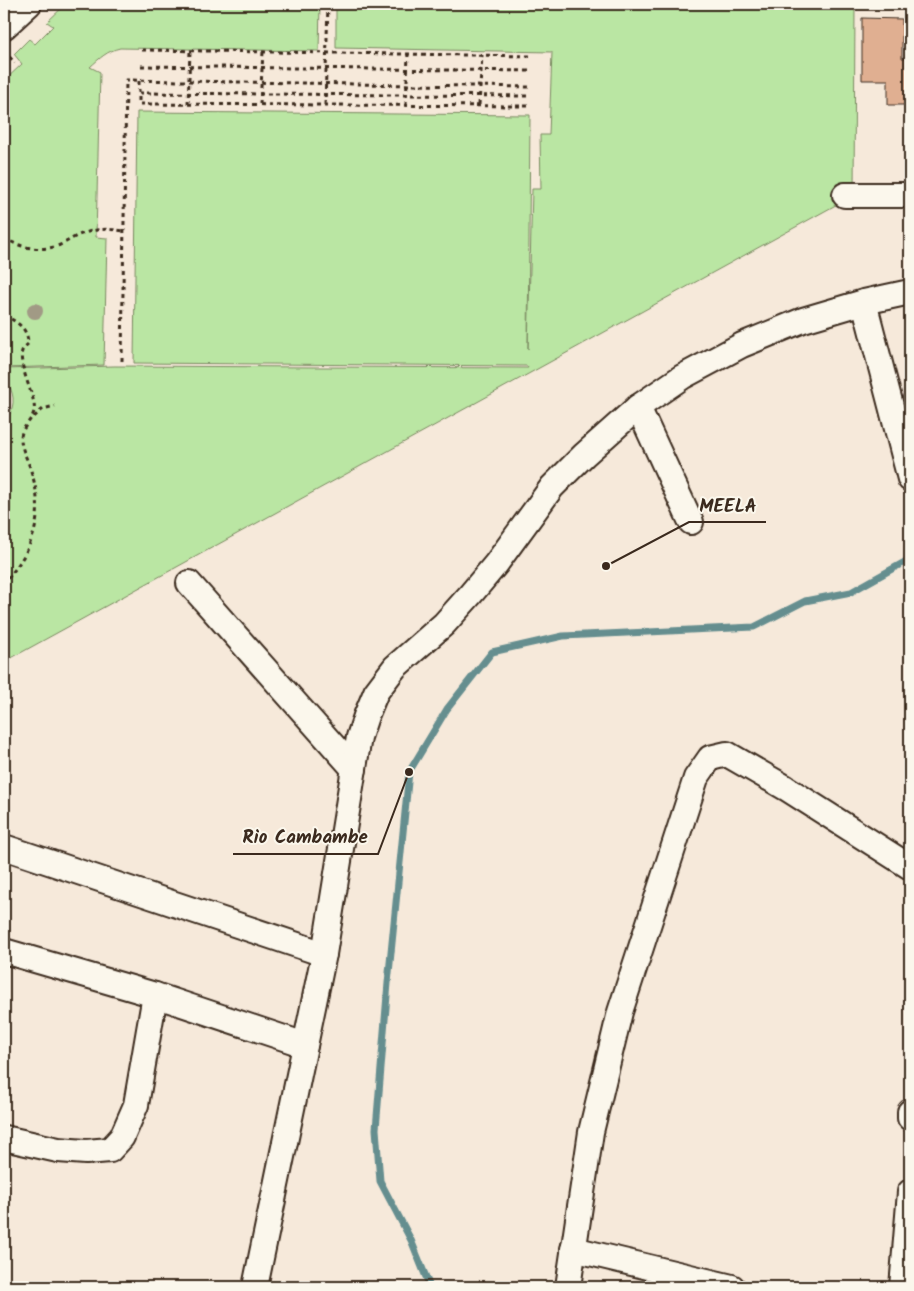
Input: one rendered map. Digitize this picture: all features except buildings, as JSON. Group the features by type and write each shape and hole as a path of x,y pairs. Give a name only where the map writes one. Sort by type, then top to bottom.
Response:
{"street":[{"path":"4,27 29,4"},
{"path":"845,196 910,195"},
{"path":"255,1287 324,954 359,737 376,692 395,667 444,624 470,595 496,564 552,487 584,455 638,407 682,377 742,346 803,320 864,302 910,292"},
{"path":"864,302 910,479"},
{"path":"638,407 691,522"},
{"path":"189,583 354,769"},
{"path":"568,1287 591,1132 620,1012 696,778 710,758 727,754 786,788 910,867"},
{"path":"4,848 324,954"},
{"path":"4,951 155,995 305,1045"},
{"path":"4,1138 58,1150 86,1152 110,1150 122,1137 136,1106 155,995"},
{"path":"910,1112 910,1118"},
{"path":"902,1287 910,1192"},
{"path":"573,1249 732,1287"}],"path":[{"path":"325,105 328,4"},
{"path":"142,50 532,56"},
{"path":"4,51 15,63"},
{"path":"188,104 190,51"},
{"path":"260,104 263,52"},
{"path":"406,105 408,54"},
{"path":"479,105 482,55"},
{"path":"141,66 531,71"},
{"path":"122,361 126,80 529,87"},
{"path":"139,81 139,104 528,106"},
{"path":"139,93 529,96"},
{"path":"4,238 16,245 39,248 53,247 86,232 102,229 124,230"},
{"path":"4,314 18,324 28,335 28,344 22,349 21,355 24,374 35,406 33,417"},
{"path":"4,583 27,552 34,535 38,498 32,472 25,458 21,440 22,432 33,417 43,409 55,406"}],"green space":[{"path":"66,4 320,4 319,51 120,48 107,53 90,67 100,72 96,237 107,238 104,365 4,368 4,81 22,64 14,54 29,39 35,44 53,26 47,22"},
{"path":"336,4 855,4 854,195 4,662 4,530 10,504 3,473 3,444 4,427 11,411 13,398 4,369 114,366 528,368 527,366 134,363 137,112 530,115 528,349 532,189 541,189 540,135 549,135 552,52 336,48"}],"waterway":[{"path":"430,1287 411,1240 380,1181 376,1129 409,772 447,709 492,652 563,636 754,627 805,601 851,592 910,559"}],"place":[{"name":"MEELA","path":"606,566"},
{"name":"Rio Cambambe","path":"409,772"}]}
